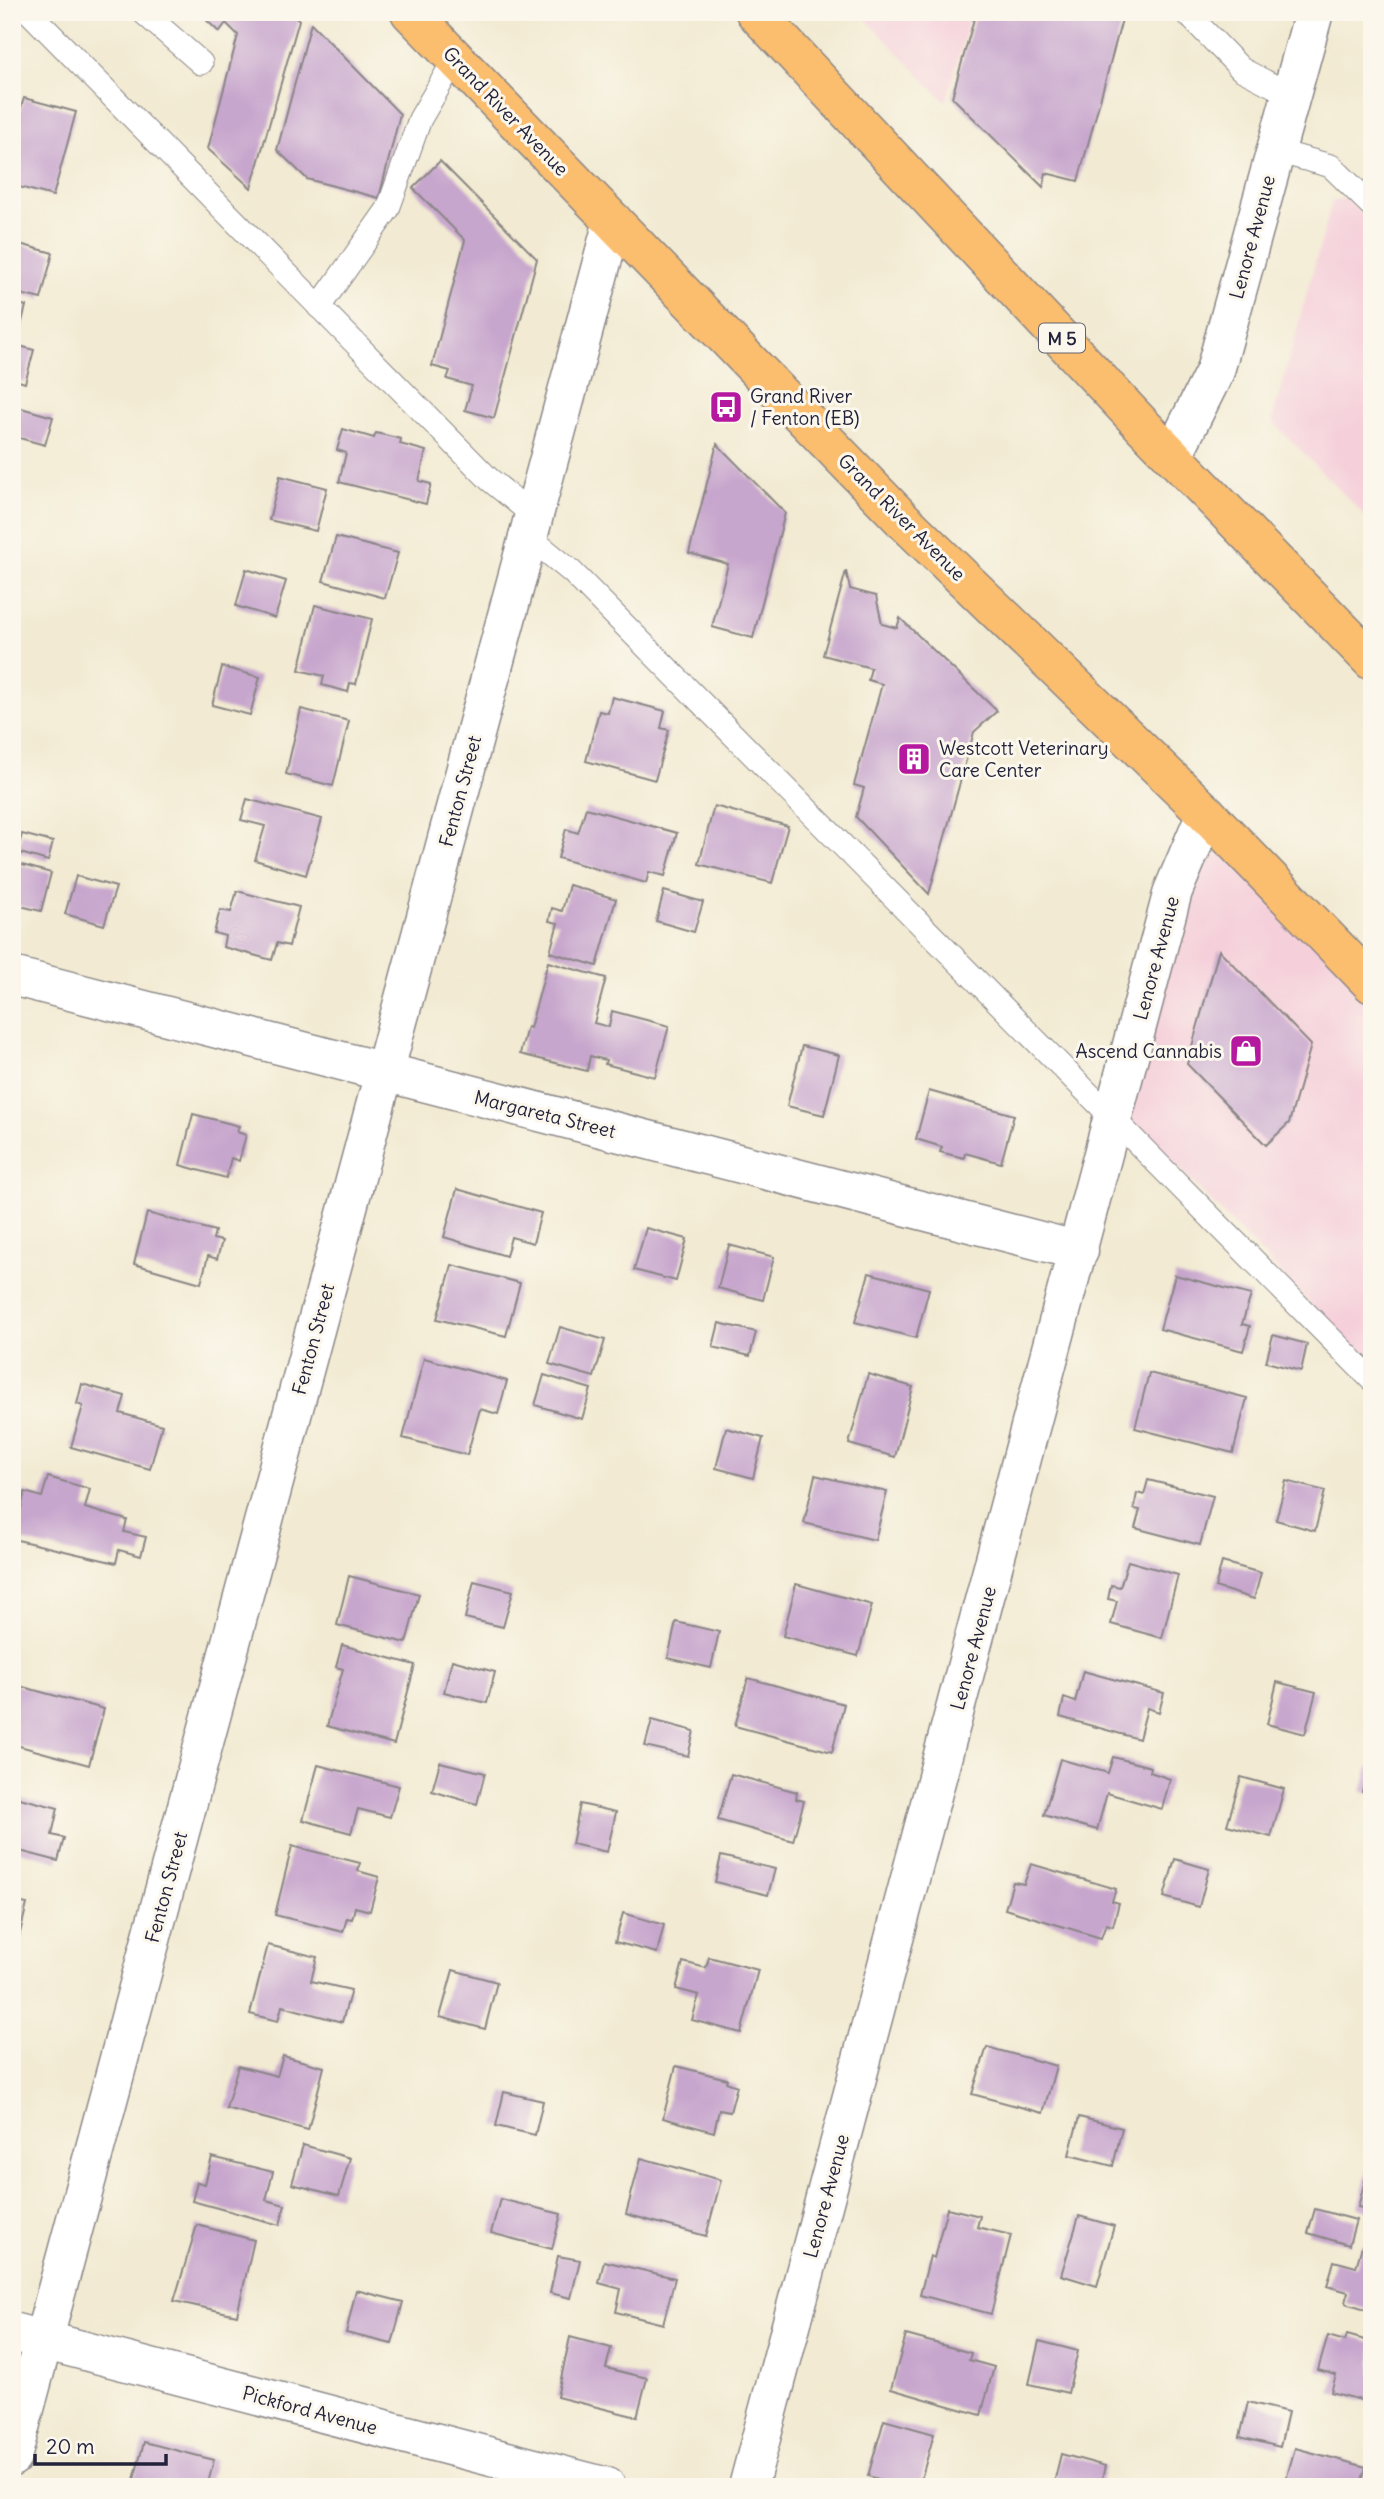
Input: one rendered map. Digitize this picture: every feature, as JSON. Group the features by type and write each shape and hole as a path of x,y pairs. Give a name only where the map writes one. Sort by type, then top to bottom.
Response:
{"main road":[{"name":"Grand River Avenue","path":"410,12 903,520 1206,813 1372,985"},
{"name":"M 5","path":"755,12 1173,455 1372,661"}],"street":[{"name":"Lenore Avenue","path":"1173,455 1215,371 1314,12"},
{"name":"Fenton Street","path":"12,2457 28,2337 385,1072 613,221"},
{"name":"Lenore Avenue","path":"748,2487 1175,884 1206,813"},
{"name":"Margareta Street","path":"12,976 1079,1251"},
{"name":"Pickford Avenue","path":"28,2337 607,2487"}],"lane":[{"path":"29,12 489,479 572,572 1372,1380"},
{"path":"1186,12 1241,69 1291,95"},
{"path":"154,15 201,63"},
{"path":"319,307 388,209 420,119 455,58"},
{"path":"1276,151 1331,166 1372,206"}],"shaded area":[{"path":"859,12 971,12 946,102"},
{"path":"1345,198 1372,225 1372,523 1272,421 1332,202"},
{"path":"1208,822 1372,991 1372,1367 1167,1156 1125,1117"}],"building":[{"path":"198,12 292,12 299,20 251,188 208,149 238,35 226,23 219,32"},
{"path":"976,12 1124,12 1078,181 1046,173 1043,187 952,97"},
{"path":"311,23 400,114 379,198 307,179 277,150"},
{"path":"24,98 76,112 53,196 12,185 12,135"},
{"path":"440,161 537,259 494,418 465,410 472,386 447,379 450,371 432,366 465,240 413,188"},
{"path":"12,242 53,253 41,299 12,292"},
{"path":"12,302 26,306 16,345 34,350 25,383 12,379"},
{"path":"14,406 53,417 45,445 12,436"},
{"path":"343,429 374,438 376,433 401,439 400,444 426,451 419,481 431,484 426,504 339,482 346,453 337,450"},
{"path":"717,444 785,513 753,638 712,627 728,564 689,553"},
{"path":"280,476 327,488 316,531 269,520"},
{"path":"336,537 398,553 385,598 323,581"},
{"path":"246,569 286,581 275,618 236,606"},
{"name":"Westcott Veterinary Care Center","path":"846,571 850,589 876,596 882,624 897,628 900,618 997,711 974,732 929,894 856,817 864,788 854,785 882,684 868,680 871,668 823,655"},
{"path":"315,605 372,619 356,684 350,683 348,692 322,685 324,676 299,670"},
{"path":"222,667 260,677 250,715 212,705"},
{"path":"612,697 665,711 661,728 669,730 655,780 586,761 599,711 608,713"},
{"path":"301,709 349,721 333,786 286,774"},
{"path":"247,799 322,819 306,875 255,860 265,826 241,820"},
{"path":"714,806 788,826 772,883 699,864"},
{"path":"586,808 677,833 665,876 649,872 646,883 558,858 566,829 578,833"},
{"path":"22,834 53,842 48,861 17,852"},
{"path":"15,863 51,873 41,911 12,904"},
{"path":"76,876 116,887 104,925 65,914"},
{"path":"569,885 616,899 597,966 550,952 558,923 549,921 552,908 562,911"},
{"path":"237,891 299,907 289,946 277,943 272,960 223,947 225,936 214,933 220,910 231,912"},
{"path":"664,891 703,902 694,932 656,921"},
{"path":"1219,950 1311,1045 1289,1123 1266,1145 1187,1064"},
{"path":"548,962 606,978 594,1023 609,1027 612,1011 669,1026 655,1077 605,1064 606,1060 590,1056 587,1071 520,1054"},
{"path":"802,1046 839,1055 824,1115 787,1106"},
{"path":"929,1091 1014,1115 1001,1163 965,1153 964,1158 940,1152 942,1147 916,1139"},
{"path":"193,1114 239,1126 237,1132 246,1135 239,1161 231,1158 226,1178 180,1165"},
{"path":"457,1189 541,1213 533,1243 511,1237 506,1256 444,1237"},
{"path":"147,1213 215,1231 213,1239 222,1241 217,1259 208,1256 201,1283 134,1264"},
{"path":"646,1228 687,1239 676,1281 634,1270"},
{"path":"729,1245 774,1257 763,1300 718,1288"},
{"path":"452,1265 520,1283 506,1336 437,1319"},
{"path":"869,1273 929,1289 916,1338 855,1322"},
{"path":"1175,1275 1251,1295 1242,1324 1250,1326 1243,1351 1160,1329"},
{"path":"719,1323 756,1332 750,1356 713,1347"},
{"path":"560,1327 605,1340 594,1377 549,1364"},
{"path":"1273,1335 1307,1344 1301,1371 1266,1362"},
{"path":"424,1358 507,1381 498,1414 480,1409 467,1455 403,1438"},
{"path":"1149,1373 1247,1398 1233,1453 1135,1428"},
{"path":"868,1374 913,1387 895,1457 849,1444"},
{"path":"544,1375 591,1389 582,1419 535,1405"},
{"path":"82,1384 125,1396 120,1413 162,1425 150,1469 71,1447 83,1406 77,1404"},
{"path":"726,1428 763,1438 753,1478 716,1468"},
{"path":"815,1475 887,1492 875,1540 804,1523"},
{"path":"48,1477 90,1489 85,1508 127,1520 124,1532 146,1537 141,1556 119,1550 116,1563 13,1539 25,1492 42,1497"},
{"path":"1148,1480 1213,1496 1200,1545 1135,1528 1140,1510 1134,1509 1137,1493 1144,1495"},
{"path":"1286,1481 1325,1491 1315,1531 1276,1520"},
{"path":"1128,1561 1178,1575 1162,1638 1111,1624 1117,1601 1108,1599 1111,1585 1120,1587"},
{"path":"1222,1562 1261,1573 1254,1599 1215,1587"},
{"path":"349,1576 419,1594 406,1643 337,1625"},
{"path":"474,1581 513,1591 503,1627 465,1618"},
{"path":"796,1584 872,1605 858,1656 783,1636"},
{"path":"676,1622 719,1632 711,1668 668,1658"},
{"path":"342,1645 415,1665 394,1744 327,1726 343,1669 336,1667"},
{"path":"452,1660 495,1672 487,1703 444,1692"},
{"path":"1083,1671 1164,1693 1159,1712 1147,1708 1139,1739 1060,1717 1064,1698 1075,1702"},
{"path":"748,1678 844,1704 832,1752 735,1726"},
{"path":"1277,1682 1316,1692 1305,1734 1267,1724"},
{"path":"12,1684 104,1709 89,1765 12,1744"},
{"path":"652,1720 694,1731 688,1756 645,1746"},
{"path":"1113,1757 1151,1767 1150,1772 1170,1779 1162,1809 1107,1793 1097,1830 1044,1815 1060,1759 1108,1773"},
{"path":"440,1762 485,1773 477,1804 432,1791"},
{"path":"318,1765 399,1786 390,1817 358,1809 351,1833 303,1820"},
{"path":"1369,1767 1372,1767 1372,1794 1362,1792"},
{"path":"731,1774 797,1792 796,1799 804,1801 793,1841 718,1820"},
{"path":"1241,1777 1284,1789 1271,1837 1227,1825"},
{"path":"12,1796 58,1808 52,1835 64,1838 58,1861 12,1849"},
{"path":"580,1804 616,1812 607,1852 572,1844"},
{"path":"292,1846 360,1863 358,1871 379,1877 370,1911 355,1907 352,1919 347,1918 343,1932 275,1915"},
{"path":"721,1856 775,1869 768,1895 715,1882"},
{"path":"1175,1859 1209,1869 1199,1907 1164,1897"},
{"path":"1031,1864 1116,1889 1112,1901 1119,1903 1113,1926 1106,1924 1101,1938 1005,1909 1013,1882 1024,1884"},
{"path":"12,1901 27,1904 19,1937 12,1935"},
{"path":"623,1913 664,1925 657,1953 615,1942"},
{"path":"268,1945 317,1957 311,1981 351,1990 342,2022 282,2006 278,2021 250,2014"},
{"path":"709,1957 758,1970 741,2033 692,2020 699,1995 676,1989 683,1962 706,1968"},
{"path":"453,1970 497,1982 485,2029 440,2017"},
{"path":"987,2047 1056,2066 1043,2113 972,2094"},
{"path":"283,2056 324,2067 308,2130 226,2108 238,2066 277,2076"},
{"path":"676,2066 727,2079 726,2082 737,2086 730,2112 719,2110 714,2132 663,2118"},
{"path":"504,2092 543,2101 535,2135 496,2126"},
{"path":"1079,2117 1122,2128 1113,2166 1069,2155"},
{"path":"303,2145 350,2158 339,2196 292,2184"},
{"path":"212,2157 273,2172 266,2200 285,2205 280,2225 192,2201 197,2182 205,2184"},
{"path":"641,2158 721,2180 706,2236 626,2214"},
{"path":"1370,2162 1372,2163 1372,2211 1358,2207"},
{"path":"500,2199 561,2214 552,2249 491,2233"},
{"path":"947,2208 980,2216 977,2227 1011,2235 991,2314 920,2295 930,2256 934,2258"},
{"path":"1315,2209 1356,2220 1349,2245 1308,2233"},
{"path":"1079,2216 1114,2226 1097,2286 1061,2275"},
{"path":"197,2225 254,2240 237,2315 174,2301"},
{"path":"1362,2246 1372,2249 1372,2311 1346,2303 1348,2292 1327,2286 1334,2261 1356,2267"},
{"path":"558,2256 580,2260 571,2298 550,2293"},
{"path":"604,2261 675,2278 663,2324 616,2312 621,2289 599,2283"},
{"path":"356,2290 403,2302 392,2344 346,2333"},
{"path":"906,2335 971,2353 969,2360 994,2367 981,2415 891,2389"},
{"path":"1347,2335 1372,2342 1372,2403 1331,2392 1336,2375 1318,2370 1328,2336 1345,2341"},
{"path":"570,2337 611,2348 606,2368 647,2378 637,2417 557,2397"},
{"path":"1039,2341 1078,2351 1068,2393 1029,2384"},
{"path":"1248,2402 1288,2412 1280,2447 1240,2437"},
{"path":"884,2420 934,2434 919,2487 906,2487 868,2476"},
{"path":"144,2442 214,2460 207,2487 132,2487"},
{"path":"1295,2448 1366,2467 1360,2487 1284,2487"},
{"path":"1061,2454 1105,2466 1100,2487 1053,2487"}],"place":[{"name":"Grand River / Fenton (EB)","path":"726,407"},
{"name":"Westcott Veterinary Care Center","path":"914,759"},
{"name":"Ascend Cannabis","path":"1246,1051"}]}
